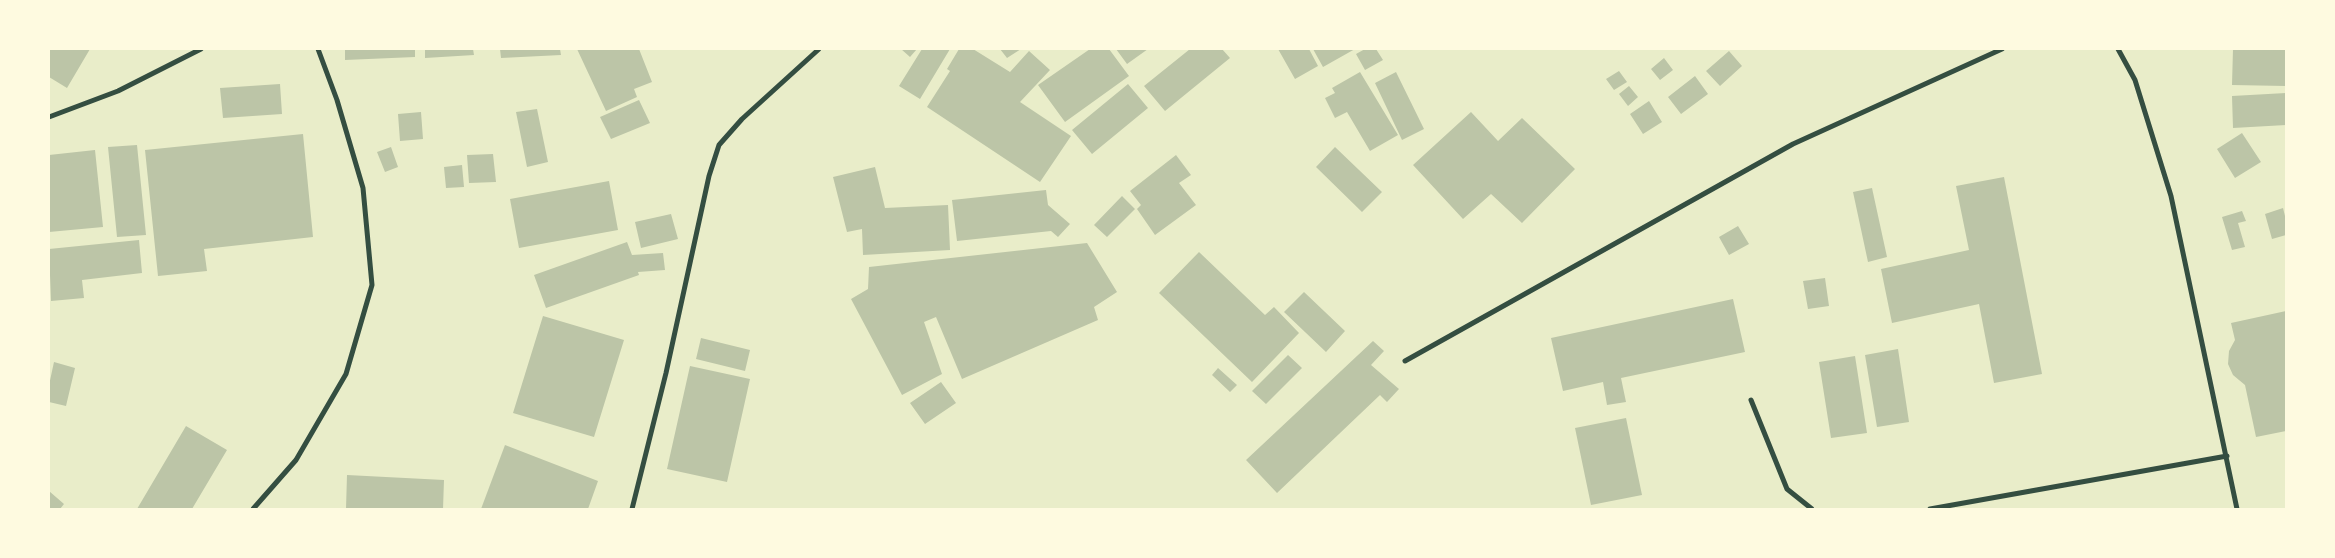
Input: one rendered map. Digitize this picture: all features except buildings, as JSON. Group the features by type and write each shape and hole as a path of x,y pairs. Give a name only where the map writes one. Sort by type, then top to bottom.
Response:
{"street":[{"path":"49,117 118,91 200,49"},
{"path":"253,509 296,460 346,374 372,285 363,188 337,100 318,49"},
{"path":"632,509 666,373 709,176 719,145 742,119 819,49"},
{"path":"1405,361 1792,144 2002,49"},
{"path":"2118,49 2135,80 2171,196 2237,509"},
{"path":"1751,400 1788,489 1812,509"},
{"path":"1930,509 2227,456"}]}
